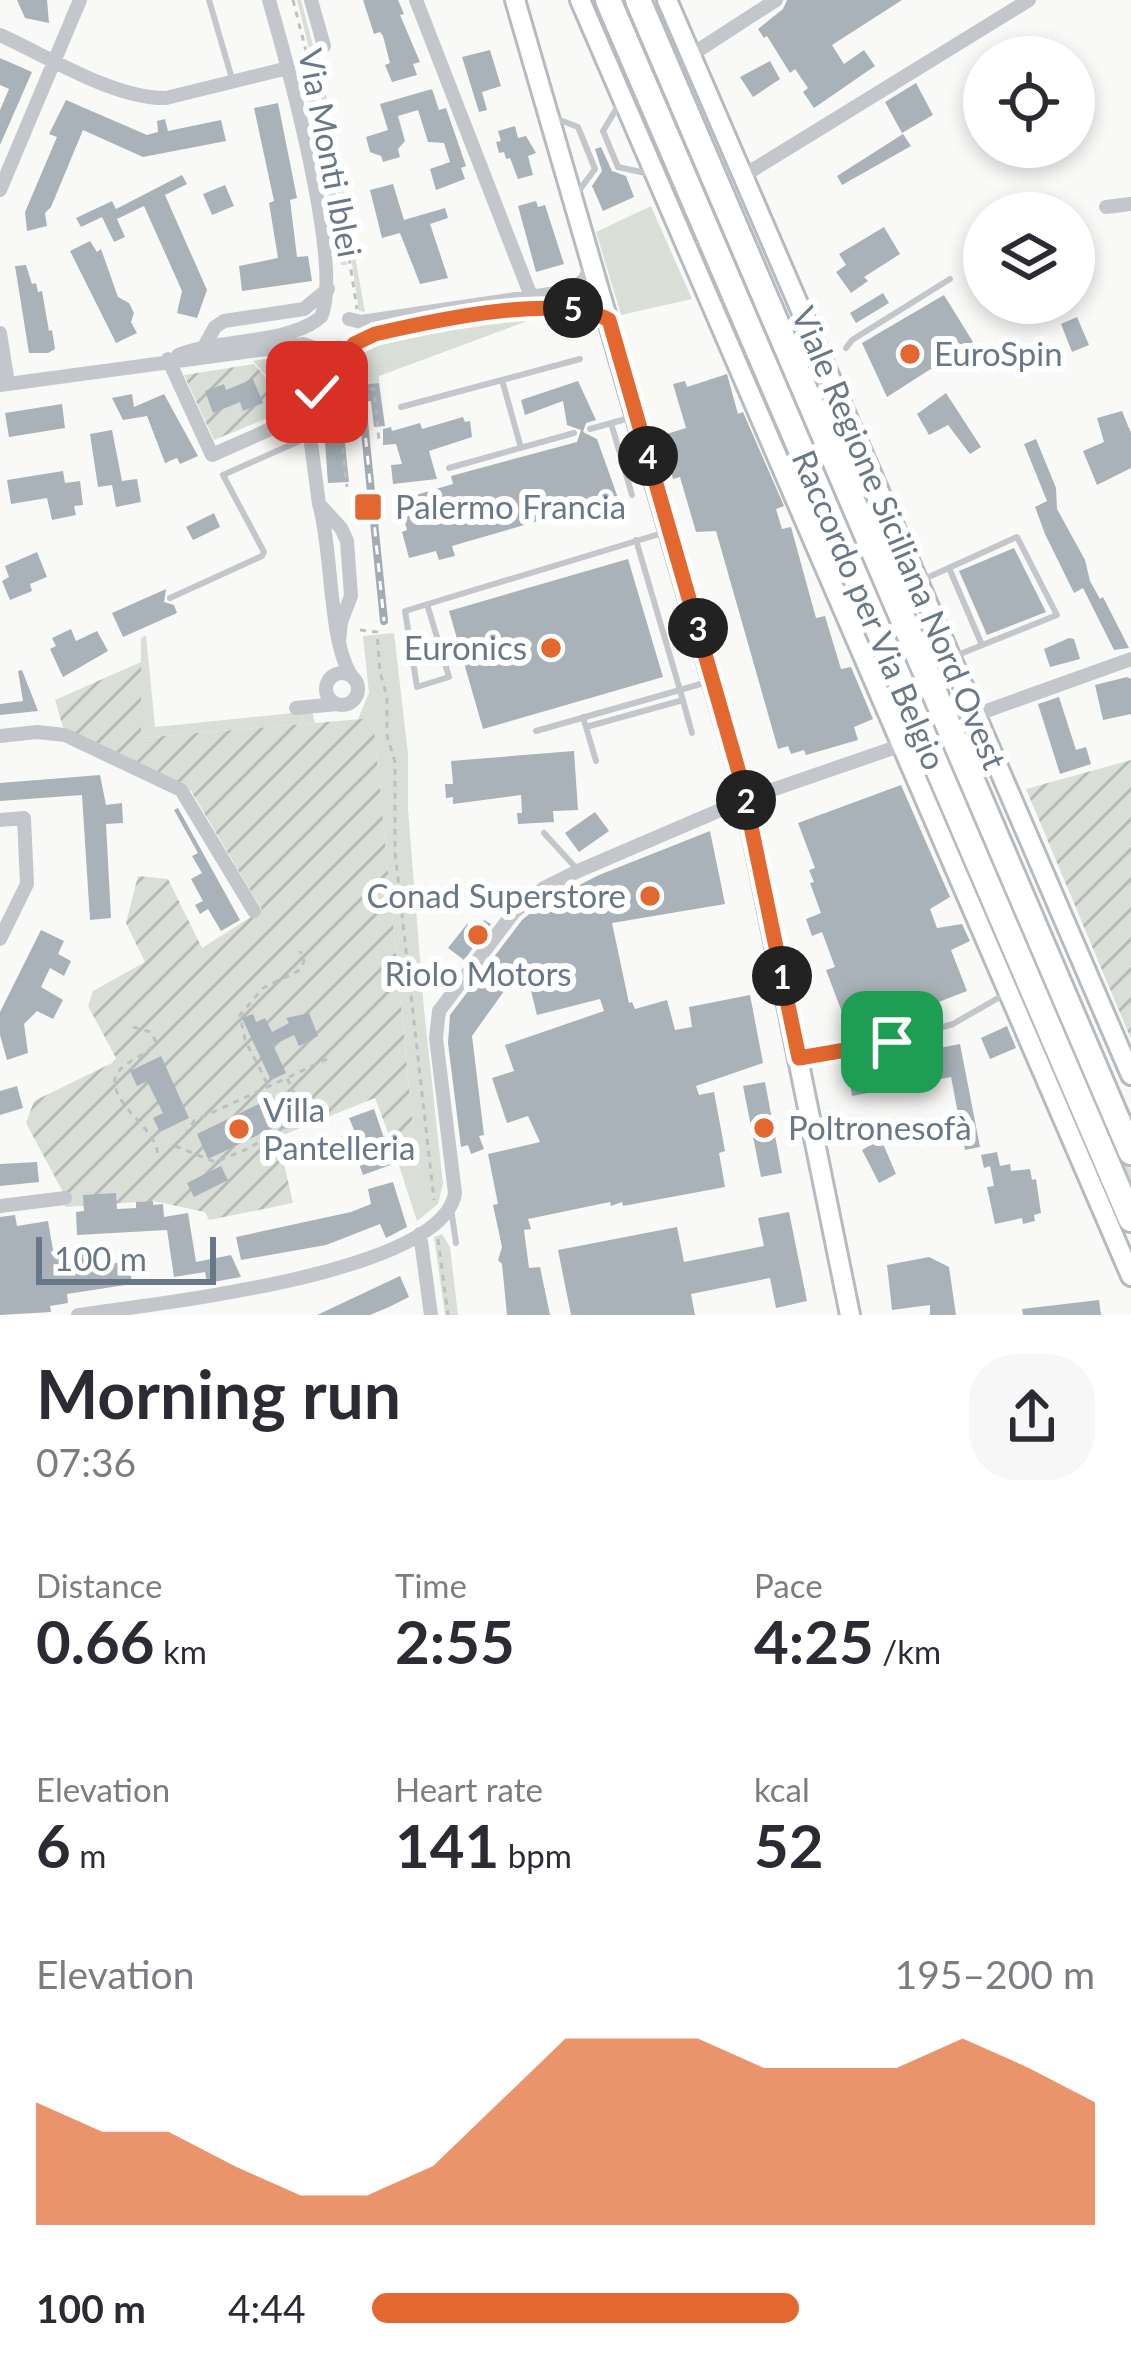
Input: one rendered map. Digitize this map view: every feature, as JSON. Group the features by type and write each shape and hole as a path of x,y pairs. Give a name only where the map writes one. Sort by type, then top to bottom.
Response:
{"highway":[{"name":"Raccordo per Via Belgio","path":"608,0 1131,1219"},
{"name":"Raccordo per Via Belgio","path":"638,0 1131,1152"}],"street":[{"path":"0,190 80,0"},
{"name":"Via Monti Iblei","path":"268,0 314,184 328,289 319,319"},
{"path":"311,0 324,46"},
{"path":"416,0 529,289"},
{"path":"515,0 746,799 850,1315"},
{"path":"580,0 907,743 1131,1276"},
{"name":"Viale Regione Siciliana Nord Ovest","path":"667,0 919,581 951,658 969,718 1131,1075"},
{"path":"691,56 776,0"},
{"path":"742,176 1029,0"},
{"path":"0,34 119,89 150,98 288,68"},
{"path":"1106,207 1131,204"},
{"path":"569,291 585,279 592,261"},
{"path":"205,345 214,327 224,322 304,309 328,289"},
{"path":"168,359 205,345 296,331 338,314 373,321 529,289 601,292"},
{"path":"572,308 592,304 601,292"},
{"path":"0,333 4,384 298,344 333,357 399,329 523,309 572,308 609,320"},
{"path":"168,359 212,455 289,421 314,399 351,347 353,315"},
{"path":"319,319 312,335 322,374 314,399 319,504 341,528 346,541 351,593 331,677 332,699"},
{"path":"303,707 332,699 347,704 355,698 358,688 340,648"},
{"path":"969,718 1131,659"},
{"path":"331,677 345,674 354,679"},
{"path":"0,736 65,735 181,790 254,910"},
{"path":"78,1315 313,1276 368,1259 436,1225 451,1208 454,1181 436,1038 439,1011 514,912 544,888 578,871 746,799 907,743"},
{"path":"0,820 24,818 27,884 0,939"},
{"path":"0,1206 64,1198"},
{"path":"419,1234 431,1315"}],"lane":[{"path":"209,0 233,82"},
{"path":"623,98 603,131 618,167 657,176"},
{"path":"549,116 578,127 596,169 573,198"},
{"path":"846,348 950,278"},
{"path":"401,407 580,359"},
{"path":"502,380 521,448"},
{"path":"590,429 636,416"},
{"path":"611,423 632,495"},
{"path":"449,468 574,433"},
{"path":"170,598 264,552 223,475 317,439"},
{"path":"428,604 449,677 417,687 405,610 670,531"},
{"path":"919,581 1017,537 1057,615 951,658"},
{"path":"637,540 692,733"},
{"path":"949,568 982,645"},
{"path":"536,731 713,680"},
{"path":"586,727 682,700"},
{"path":"583,717 596,761"},
{"path":"544,832 578,871"},
{"path":"799,1058 892,1042 953,1024 1009,993"},
{"path":"451,1208 456,1243"}],"path":[{"path":"293,0 335,166 353,315"},
{"path":"334,393 374,389 380,441"},
{"path":"317,439 342,440 347,487"},
{"path":"360,630 377,632 386,692 386,735 395,767 395,852 448,1315"},
{"path":"268,1085 238,1023 263,988 300,970 304,961 300,951"},
{"path":"133,1027 151,1032 156,1042 124,1064 114,1083 122,1106 154,1139 158,1155"},
{"path":"187,1131 194,1120 329,1058"},
{"path":"176,1146 215,1162 305,1117 287,1078"}],"shaded area":[{"path":"297,0 301,0 327,98 365,312 359,311 337,163"},
{"path":"619,0 630,0 1098,1091 1131,1171 1131,1199"},
{"path":"312,88 331,161 347,265 341,265 313,107 302,92"},
{"path":"651,206 692,299 621,315 596,232"},
{"path":"538,317 379,376 379,383 333,387 371,343"},
{"path":"306,356 315,365 316,382 296,409 253,361"},
{"path":"254,364 292,408 214,440 184,375"},
{"path":"394,633 443,1184 438,1204 417,1221 390,1138 413,1129 373,719 358,719 369,693 363,636"},
{"path":"146,635 155,727 312,711 315,723 140,738 141,638"},
{"path":"141,662 141,738 373,718 413,1129 390,1138 375,1098 278,1137 293,1203 209,1220 205,1212 153,1201 65,1207 64,1194 26,1123 34,1101 116,1058 88,1006 93,991 145,962 126,923 138,876 168,879 202,948 262,910 191,791 63,727 55,700"},
{"path":"1131,760 1131,1039 1026,789"},
{"path":"442,1234 450,1247 458,1315 445,1315 434,1237"}],"building":[{"path":"17,0 47,0 49,23 25,18"},
{"path":"363,0 398,0 420,62 413,64 417,75 392,82 385,65 390,63 383,36 374,34"},
{"path":"787,0 902,0 832,45 844,64 864,50 875,66 814,108 795,69 790,73 758,29"},
{"path":"490,50 501,86 482,92 487,110 479,112 462,57"},
{"path":"0,58 32,72 0,145 0,110 9,89 0,85"},
{"path":"770,61 780,79 753,97 740,77"},
{"path":"916,83 933,115 902,133 885,102"},
{"path":"432,89 439,110 446,108 466,166 461,168 465,179 436,190 430,169 450,162 444,143 428,142 418,110 398,116 405,141 398,149 400,157 383,162 370,152 366,137 388,130 380,104"},
{"path":"66,100 147,135 158,132 157,121 165,119 168,131 221,120 226,141 143,157 83,130 45,213 47,226 27,231 25,212 57,137 49,134"},
{"path":"278,103 297,198 290,200 297,257 308,256 312,281 242,291 239,266 278,258 269,203 274,201 254,108"},
{"path":"515,126 518,138 526,136 536,153 528,156 533,175 518,179 510,158 499,153 496,142 501,141 498,131"},
{"path":"903,134 911,146 842,185 837,176"},
{"path":"601,147 612,171 626,176 634,197 603,211 592,186 602,171 595,149"},
{"path":"182,175 187,184 165,195 207,290 197,318 177,313 182,291 144,206 117,219 125,237 114,242 102,217 81,227 76,218 112,201 116,209"},
{"path":"393,184 404,220 445,208 448,218 430,224 448,278 420,284 400,233 382,238 370,190"},
{"path":"225,185 234,206 212,215 203,194"},
{"path":"536,201 538,207 545,205 564,264 536,272 518,206"},
{"path":"884,227 900,254 864,277 868,281 851,293 836,272 846,265 839,254"},
{"path":"90,241 97,252 101,249 118,297 134,313 131,322 137,333 116,343 70,251"},
{"path":"26,265 32,284 42,291 52,330 55,349 48,353 29,353 15,266"},
{"path":"883,293 889,303 856,323 850,313"},
{"name":"EuroSpin","path":"944,295 973,342 887,397 862,343"},
{"path":"1061,324 1080,324 1089,345 1072,352"},
{"path":"727,374 738,414 743,412 784,506 776,509 782,529 791,527 816,618 825,616 841,669 851,667 873,719 854,727 858,740 806,755 804,750 791,754 788,746 778,749 716,531 696,532 680,477 673,479 660,436 686,428 673,384 685,381 687,387"},
{"path":"253,379 263,403 243,411 240,402 213,413 205,391 224,384 226,390"},
{"path":"578,381 596,420 586,423 583,432 597,439 618,498 452,546 455,556 439,560 436,551 409,558 399,500 453,484 451,476 577,442 581,430 567,425 563,401 525,415 521,400"},
{"path":"379,383 385,426 374,427 371,401 341,404 349,482 328,483 322,402 333,400 335,387"},
{"path":"946,393 981,447 970,454 948,425 929,435 917,414"},
{"path":"132,394 134,407 164,394 198,456 180,464 177,458 165,463 147,416 123,420 112,398"},
{"path":"62,404 65,428 9,437 5,413"},
{"path":"1122,411 1131,433 1131,468 1097,485 1083,451 1104,442 1097,418"},
{"path":"463,417 470,421 472,437 429,451 437,479 393,484 391,465 402,464 396,444 383,445 383,429 420,423 422,429"},
{"path":"112,430 122,481 137,479 141,502 116,507 112,485 98,487 90,434"},
{"path":"1036,439 1056,488 1057,509 1085,560 1090,581 1129,648 1114,650 1083,588 1074,593 1045,534 1035,507 1047,501 1024,444"},
{"path":"63,471 65,483 80,481 83,505 74,506 76,515 52,520 47,498 11,504 7,480"},
{"path":"214,513 220,527 193,540 186,527"},
{"path":"1014,548 1046,612 987,635 959,571"},
{"path":"37,552 47,577 30,584 32,591 10,600 2,581 9,577 5,566"},
{"path":"628,559 663,677 483,729 449,611"},
{"path":"166,589 164,602 174,605 177,613 123,637 112,613"},
{"path":"71,629 76,641 97,631 108,651 63,677 50,649 56,646 52,638"},
{"path":"1074,639 1080,659 1050,667 1044,649"},
{"path":"22,670 38,711 0,715 0,704 23,701 18,671"},
{"path":"1131,679 1131,714 1103,720 1095,685"},
{"path":"1059,697 1076,750 1086,747 1091,764 1060,774 1038,704"},
{"path":"574,751 578,810 553,811 554,822 518,824 521,795 453,804 453,797 446,798 445,784 453,784 451,761"},
{"path":"100,775 106,805 122,803 123,823 106,824 111,918 90,920 82,795 0,801 0,783"},
{"path":"901,785 950,897 930,909 937,928 962,924 970,941 951,950 967,991 851,1036 826,970 835,967 822,932 812,936 806,919 821,913 810,883 814,882 809,870 815,868 798,823"},
{"path":"178,808 240,920 221,931 208,909 200,914 195,905 203,901 191,879 202,873 192,856 198,853 174,810"},
{"path":"595,812 609,831 579,852 565,833"},
{"path":"710,831 725,904 612,923 629,1003 635,1009 667,1000 675,1030 692,1027 689,1007 750,995 763,1063 696,1086 699,1095 714,1092 725,1151 719,1153 725,1187 623,1206 610,1202 528,1219 531,1229 524,1230 529,1268 540,1267 550,1315 507,1315 498,1260 502,1247 493,1205 498,1204 488,1154 540,1142 528,1116 507,1123 492,1078 514,1071 505,1045 604,1011 600,999 537,1015 524,963 472,1036 484,1149 471,1154 468,1145 461,1147 448,1043 450,1015 522,920 540,905 599,875"},
{"path":"484,920 491,924 464,960 448,948 467,924 478,932"},
{"path":"41,930 64,941 58,954 71,961 64,976 50,968 41,987 63,1000 53,1019 37,1011 24,1024 28,1053 7,1060 0,1012"},
{"path":"309,1013 318,1036 299,1046 294,1035 273,1045 286,1073 271,1080 242,1018 253,1014 256,1022 265,1018 272,1032 289,1023 286,1018"},
{"path":"1007,1026 1016,1048 990,1059 981,1038"},
{"path":"960,1044 980,1147 965,1150 951,1077 852,1096 847,1066"},
{"path":"161,1056 189,1118 160,1132 153,1118 163,1113 147,1081 137,1086 130,1071"},
{"path":"765,1082 782,1173 761,1177 743,1086"},
{"path":"17,1086 23,1108 0,1115 0,1091"},
{"name":"Villa Pantelleria","path":"269,1099 281,1124 208,1159 197,1134"},
{"path":"374,1109 393,1164 363,1175 354,1150 347,1152 341,1137 355,1132 349,1118"},
{"path":"881,1139 896,1174 879,1183 862,1150"},
{"path":"997,1152 1000,1166 1010,1164 1011,1171 1030,1169 1032,1180 1036,1179 1041,1213 1034,1215 1035,1221 1023,1224 1022,1218 995,1224 987,1187 994,1186 990,1166 984,1168 981,1155"},
{"path":"37,1162 39,1182 0,1186 0,1164"},
{"path":"221,1166 228,1180 194,1197 187,1183"},
{"path":"393,1182 407,1227 386,1238 380,1224 326,1245 241,1260 236,1237 351,1212 371,1204 368,1189"},
{"path":"116,1193 117,1209 153,1201 153,1205 163,1204 164,1217 188,1213 196,1262 231,1255 241,1277 207,1283 205,1272 174,1277 167,1230 77,1235 76,1212 84,1211 83,1195"},
{"path":"789,1212 807,1301 776,1308 770,1278 691,1294 695,1315 571,1315 558,1250 677,1227 684,1262 764,1246 758,1218"},
{"path":"15,1215 17,1226 48,1221 53,1250 59,1249 60,1256 82,1248 85,1268 129,1261 132,1284 67,1294 68,1303 50,1306 51,1312 0,1315 0,1217"},
{"path":"929,1257 949,1267 956,1315 930,1315 930,1305 892,1310 887,1265"},
{"path":"400,1276 409,1297 389,1307 370,1315 317,1315"},
{"path":"1099,1300 1101,1315 1023,1315 1022,1309"}],"railway":[{"path":"362,402 384,621"}],"place":[{"name":"EuroSpin","path":"910,354"},
{"name":"Palermo Francia","path":"368,507"},
{"name":"Euronics","path":"551,648"},
{"name":"Conad Superstore","path":"650,896"},
{"name":"Riolo Motors","path":"478,935"},
{"name":"Poltronesofà","path":"764,1128"},
{"name":"Villa Pantelleria","path":"239,1129"}],"route":[{"path":"317,392 354,344 375,334 536,308 583,309 609,320 742,783 799,1058 892,1042"}]}
